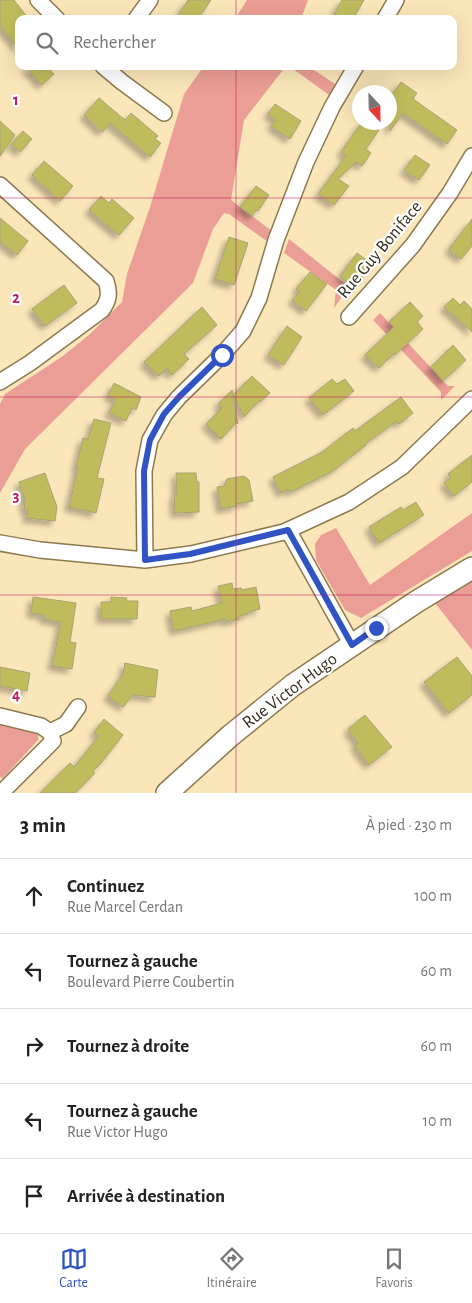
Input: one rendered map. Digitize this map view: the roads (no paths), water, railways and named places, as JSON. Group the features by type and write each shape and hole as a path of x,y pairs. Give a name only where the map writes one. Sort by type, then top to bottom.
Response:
{"street":[{"path":"38,0 53,15"},
{"path":"139,15 150,0"},
{"path":"387,15 396,0"},
{"path":"108,70 164,113"},
{"path":"145,560 144,471 150,440 164,414 243,331 258,298 276,240 306,162 332,107 354,70"},
{"name":"Rue Guy Boniface","path":"349,318 413,245 450,193 472,156"},
{"path":"0,185 106,281 108,301 102,310 30,363 0,382"},
{"path":"0,543 40,550 145,560 190,554 288,530 349,502 402,467 472,399"},
{"path":"288,530 352,645"},
{"name":"Rue Victor Hugo","path":"167,793 230,736 293,685 416,602 472,568"},
{"path":"50,732 66,724 78,707"},
{"path":"0,716 41,726 50,732 53,741 0,793"}]}
